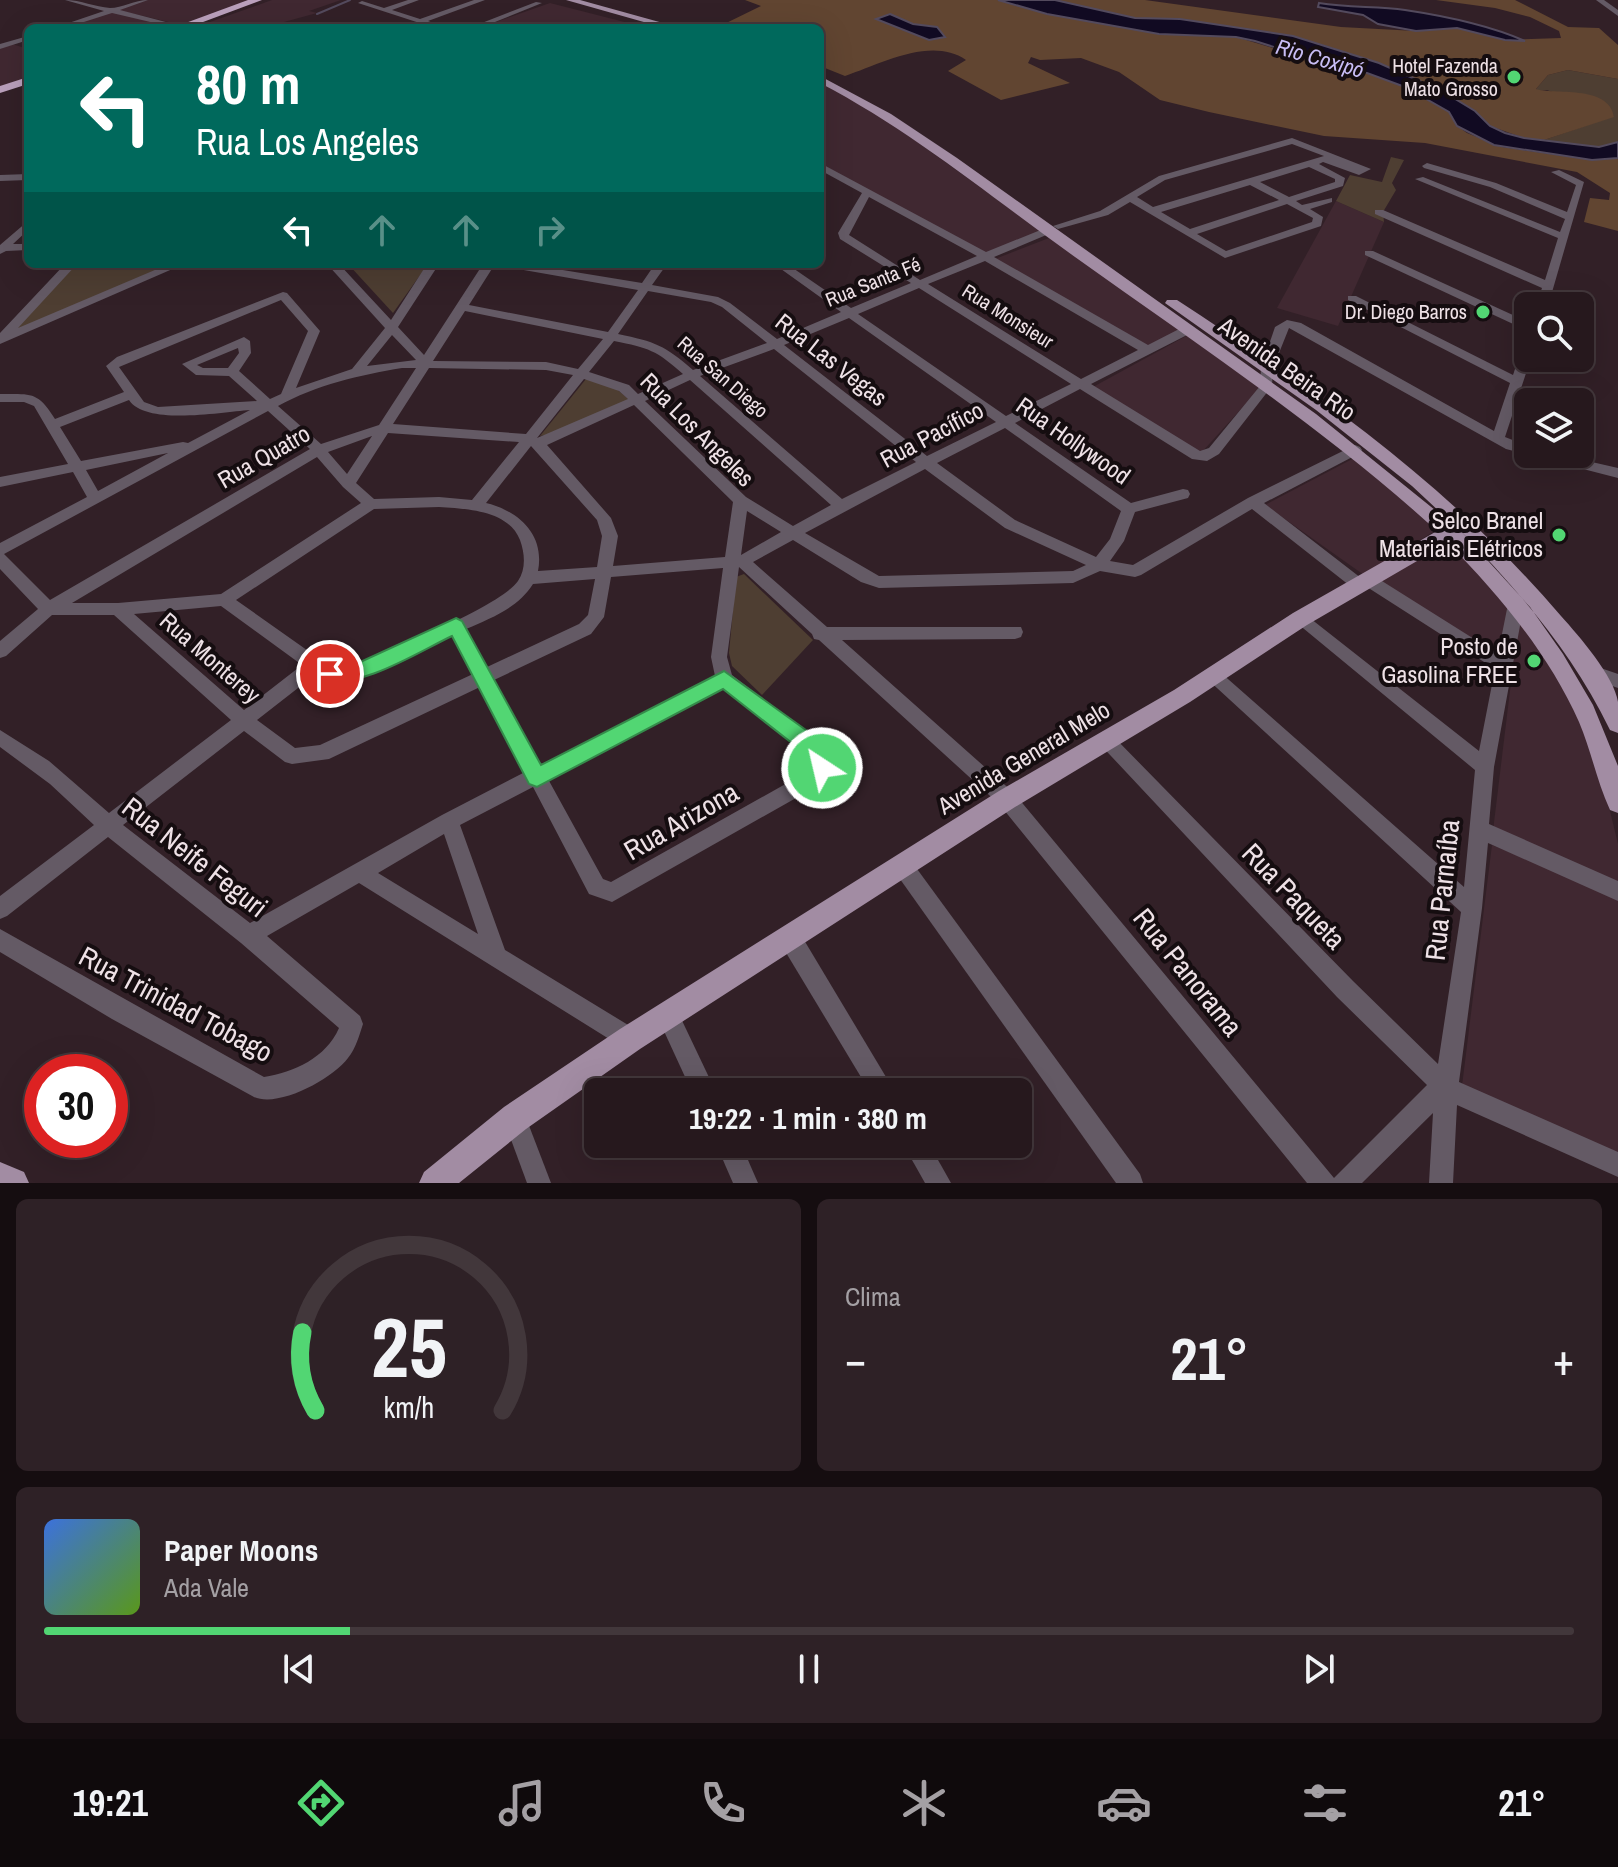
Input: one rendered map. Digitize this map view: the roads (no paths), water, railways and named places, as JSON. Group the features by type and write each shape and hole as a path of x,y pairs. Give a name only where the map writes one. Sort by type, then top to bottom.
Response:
{"highway":[{"path":"193,24 257,0"},
{"path":"194,24 268,0"},
{"path":"0,92 24,83"}],"main road":[{"path":"552,0 659,24"},
{"path":"570,0 646,24"},
{"name":"Avenida Beira Rio","path":"824,74 886,106 921,136"},
{"name":"Avenida Beira Rio","path":"824,81 921,136 1178,307 1384,455 1470,527 1519,578 1592,672 1618,723"},
{"name":"Avenida Beira Rio","path":"1056,228 1123,285 1355,450 1451,532 1516,604 1566,677 1613,778 1618,802"},
{"path":"1123,285 1169,309 1178,307"},
{"path":"1311,417 1315,411 1323,413 1384,455"},
{"name":"Avenida General Melo","path":"435,1183 515,1118 630,1039 1007,799 1214,677 1300,619 1451,532"},
{"path":"0,1178 13,1183"}],"street":[{"path":"69,0 167,24"},
{"path":"70,24 144,0"},
{"path":"384,10 415,0"},
{"path":"362,3 424,24 481,0"},
{"path":"1600,0 1618,14"},
{"path":"483,24 538,3"},
{"path":"0,39 24,46"},
{"path":"0,47 24,39"},
{"path":"1056,228 1104,213 1162,178 1294,141 1366,169 1359,172 1324,159"},
{"path":"1152,211 1251,178 1336,156"},
{"path":"1222,161 1233,167"},
{"path":"1188,233 1340,184 1340,178 1311,164"},
{"path":"1427,166 1493,185 1570,217"},
{"path":"824,168 1149,351"},
{"path":"1546,292 1581,184 1556,172"},
{"path":"0,178 24,177"},
{"path":"1129,197 1225,255 1314,226 1318,217 1251,178"},
{"path":"1420,179 1564,237"},
{"name":"Rua Monsieur","path":"867,192 843,233 844,237 1197,456 1207,456 1214,451 1266,386"},
{"path":"1302,208 1328,200"},
{"path":"1056,228 1141,205"},
{"path":"1379,212 1548,286"},
{"path":"1,249 24,228"},
{"name":"Rua Santa Fé","path":"532,441 1056,228"},
{"path":"1,249 24,247"},
{"path":"1369,253 1514,320"},
{"path":"0,340 67,268"},
{"path":"0,340 169,268"},
{"path":"337,268 425,363"},
{"path":"356,372 393,326 430,268"},
{"path":"348,484 486,268"},
{"name":"Rua Las Vegas","path":"530,268 714,299 726,305 928,464 1010,524 1100,565"},
{"path":"477,504 532,441 658,268"},
{"name":"Rua Hollywood","path":"786,268 1129,509 1127,519 1100,565"},
{"path":"269,404 157,411 139,405 112,366 283,295 314,331 286,396"},
{"path":"1352,298 1517,382"},
{"name":"Rua San Diego","path":"461,307 611,336 663,350 841,506"},
{"path":"1266,386 1267,368 1281,327 1294,325 1514,445"},
{"name":"Rua Pacífico","path":"738,562 797,533 841,506 1187,330"},
{"name":"Rua Los Angeles","path":"0,550 269,404 356,372 384,365 425,363 546,366 624,388 639,399 741,501 738,562 719,657 724,679"},
{"path":"232,372 319,450 348,484 371,504"},
{"path":"1498,439 1520,372"},
{"path":"55,424 131,394"},
{"path":"0,398 36,400 55,424 95,497"},
{"name":"Rua Quatro","path":"48,609 319,450 357,435 385,428 532,441"},
{"name":"Rua Monterey","path":"118,609 242,719 292,756 322,753 585,629 596,617 610,536 604,518 532,441"},
{"path":"0,482 201,442"},
{"path":"741,501 867,578 879,582 1073,577 1088,574 1100,565 1135,571 1253,502 1355,450"},
{"path":"1594,467 1618,473"},
{"path":"1129,509 1183,494"},
{"path":"1253,502 1364,583 1505,667"},
{"path":"0,651 48,609 118,609 224,600 371,504 477,504 507,514 525,531 533,562 529,578 517,593 494,610 358,671 330,674 224,600"},
{"path":"0,559 48,609"},
{"path":"529,578 738,562"},
{"name":"Rua Panorama","path":"738,562 1007,799 1323,1183"},
{"name":"Rua Parnaíba","path":"1441,1183 1445,1087 1472,908 1485,767 1516,604"},
{"path":"1300,619 1485,767"},
{"path":"456,626 537,778"},
{"path":"820,634 1015,632"},
{"path":"0,909 315,665"},
{"path":"1592,672 1618,681"},
{"path":"1214,677 1472,908"},
{"path":"249,935 449,821 724,679"},
{"name":"Rua Arizona","path":"537,778 596,887 612,892 628,884 812,779 822,768 821,758 810,745 724,679"},
{"name":"Rua Neife Feguri","path":"0,738 249,935 352,1024"},
{"name":"Rua Paqueta","path":"1105,740 1345,989 1445,1087"},
{"path":"449,821 497,957"},
{"path":"1479,829 1618,891"},
{"path":"902,865 1131,1183"},
{"path":"360,873 630,1039"},
{"path":"790,938 875,1078"},
{"name":"Rua Trinidad Tobago","path":"0,940 262,1089 283,1087 337,1055 349,1040 352,1024"},
{"path":"668,1016 697,1078"},
{"path":"1344,1183 1445,1087 1618,1165"},
{"path":"515,1118 539,1183"},
{"path":"734,1158 746,1183"},
{"path":"924,1158 939,1183"}],"water":[{"name":"Rio Coxipó","path":"998,0 1055,0 1135,18 1180,19 1293,36 1379,63 1442,91 1475,111 1490,126 1505,133 1599,147 1618,142 1618,158 1592,160 1494,145 1457,126 1449,112 1405,87 1255,41 1236,37 1159,34 1047,14"},
{"path":"1319,3 1436,15 1525,41 1505,40 1457,28 1416,31 1378,24 1363,15 1318,7"},
{"path":"890,14 913,24 937,27 945,37 929,40 876,19"}],"waterway":[{"path":"317,14 350,0"}],"place":[{"name":"Hotel Fazenda Mato Grosso","path":"1514,77"},
{"name":"Dr. Diego Barros","path":"1483,312"},
{"name":"Selco Branel Materiais Elétricos","path":"1559,535"},
{"name":"Posto de Gasolina FREE","path":"1534,661"}]}
